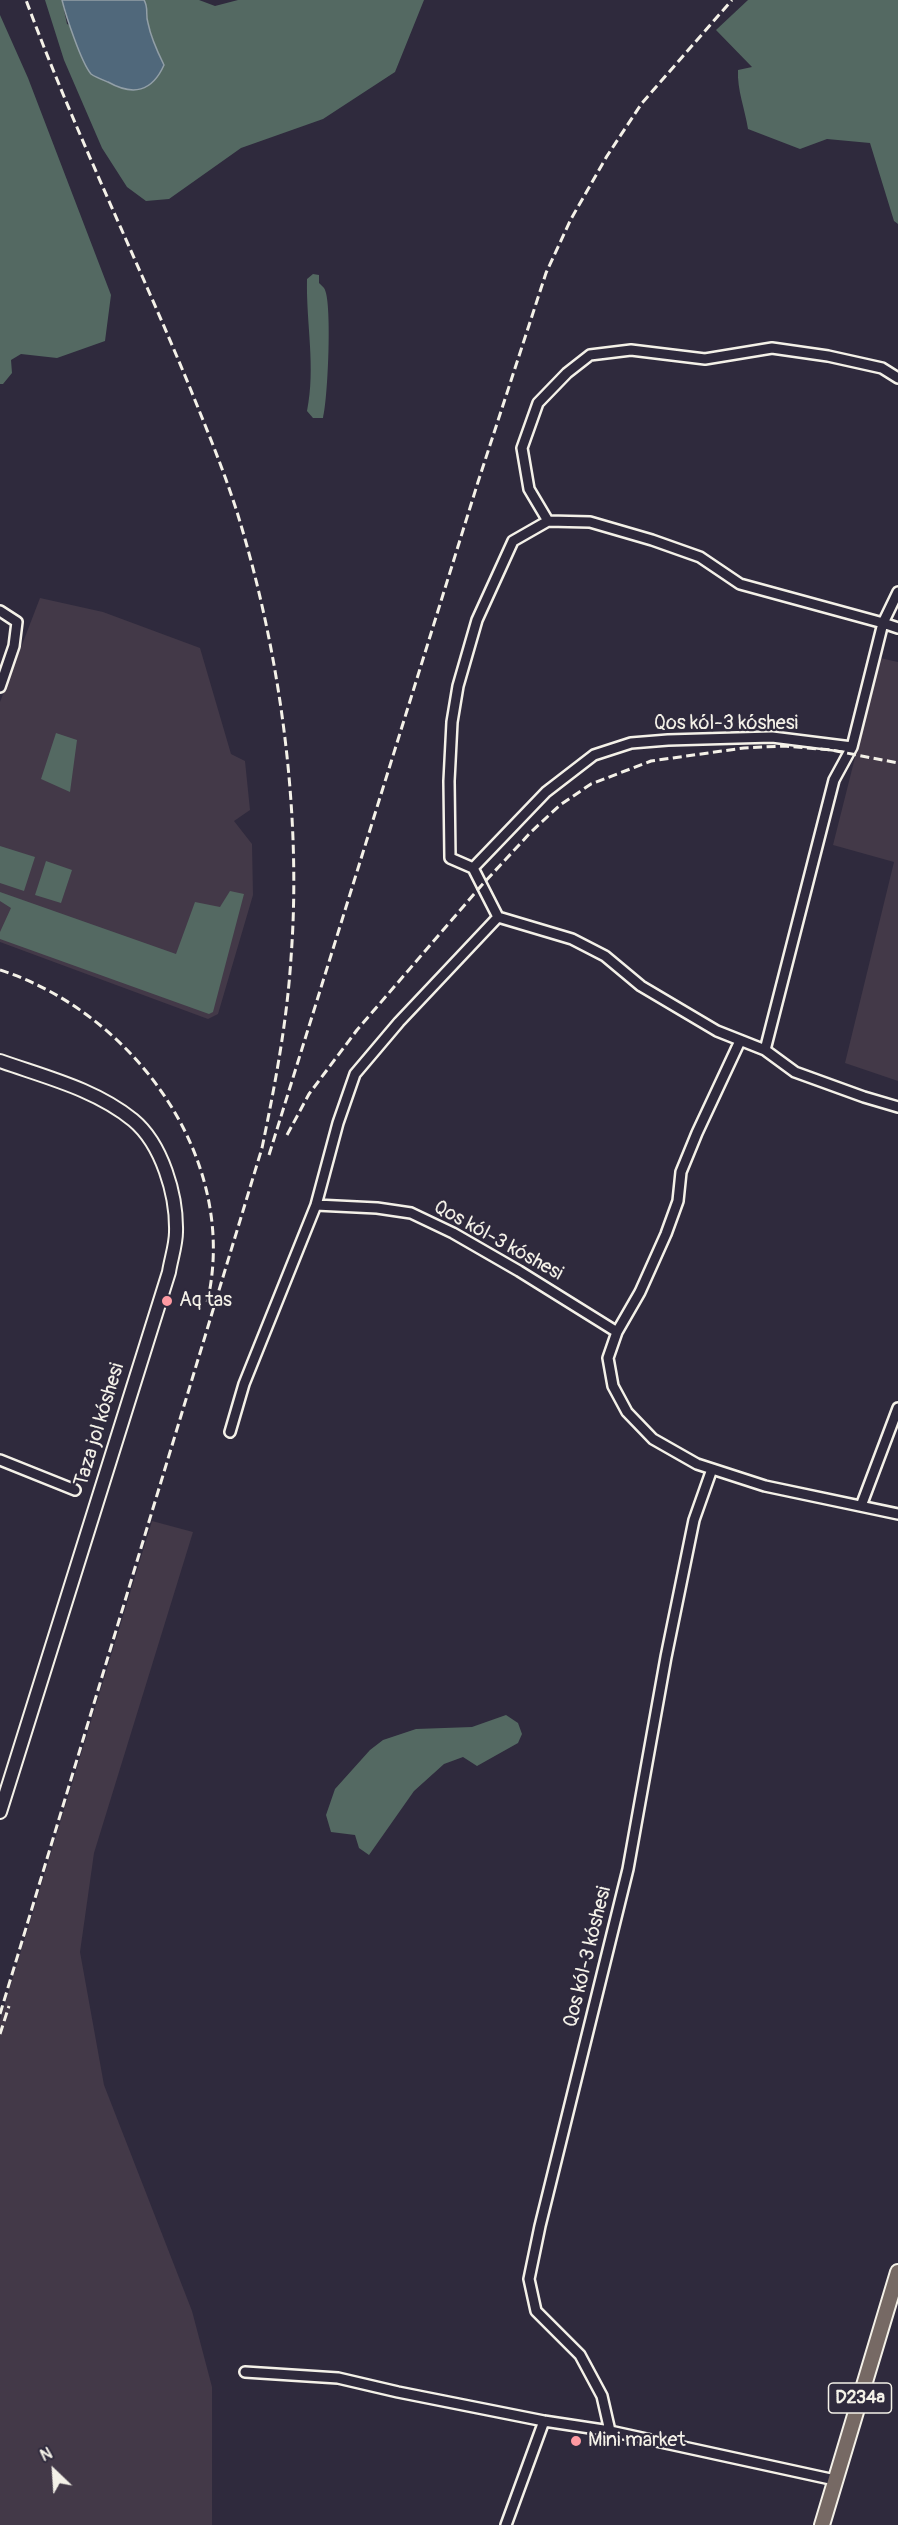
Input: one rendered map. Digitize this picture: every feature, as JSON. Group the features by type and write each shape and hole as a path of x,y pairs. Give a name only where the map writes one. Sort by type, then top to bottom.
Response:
{"main road":[{"name":"Taza jol kóshesi","path":"0,1061 74,1087 107,1103 134,1121 159,1154 175,1203 176,1234 169,1272 0,1812"},
{"name":"D234a","path":"822,2525 898,2272"}],"street":[{"path":"548,521 529,489 522,448 538,403 567,373 590,355 631,350 705,359 772,348 828,356 882,368 898,378"},
{"path":"898,628 740,584 700,557 652,540 590,522 548,521 513,541 477,620 458,686 452,722 450,781 450,858 473,868 498,917 572,939 605,956 641,986 717,1031 765,1050 795,1072 898,1107"},
{"path":"765,1050 834,780 852,747 883,623 898,592"},
{"path":"0,610 17,622 14,646 0,687"},
{"name":"Qos kól-3 kóshesi","path":"473,868 546,792 594,754 631,743 772,737 852,747"},
{"path":"230,1432 244,1384 316,1205 355,1074 399,1022 498,917"},
{"path":"740,1041 681,1172 678,1201 666,1234 640,1292 617,1332 608,1358 613,1386 627,1412 653,1439 697,1464 765,1486 898,1514"},
{"name":"Qos kól-3 kóshesi","path":"316,1205 377,1208 411,1213 453,1233 519,1270 617,1332"},
{"path":"861,1506 898,1408"},
{"path":"0,1460 75,1490"},
{"name":"Qos kól-3 kóshesi","path":"610,2431 602,2396 580,2355 536,2311 529,2279 628,1869 693,1520 712,1469"},
{"path":"245,2372 338,2378 544,2421 610,2431 835,2480"},
{"path":"506,2525 544,2421"}],"shaded area":[{"path":"40,598 103,612 200,648 231,754 245,761 250,810 234,821 252,844 253,895 218,1014 208,1019 0,942 0,702"},
{"path":"880,658 898,662 898,1081 845,1063 894,862 833,845"},
{"path":"152,1521 193,1532 94,1853 80,1952 104,2085 192,2311 212,2387 212,2525 0,2525 0,2020"}],"green space":[{"path":"45,0 62,0 67,24 164,65 151,34 144,0 199,0 215,6 238,0 424,0 395,72 323,119 241,148 169,199 146,201 127,187 102,148 64,60"},
{"path":"748,0 898,0 898,224 894,221 870,143 827,139 800,149 748,129 738,70 752,67 716,30"},
{"path":"0,15 28,78 111,295 105,341 57,358 21,354 11,360 12,373 3,384 0,384"},
{"path":"313,274 319,275 319,283 325,289 327,299 328,374 323,418 313,418 307,411 311,362 307,279"},
{"path":"56,733 77,740 70,792 41,779"},
{"path":"0,846 35,857 24,891 0,883"},
{"path":"46,861 72,870 61,903 35,895"},
{"path":"230,891 244,894 213,1012 209,1014 0,939 0,932 11,908 0,901 0,892 176,954 195,902 220,907"},
{"path":"506,1715 518,1723 522,1734 518,1743 477,1766 463,1757 444,1764 414,1791 369,1855 359,1848 355,1835 331,1832 326,1815 335,1789 370,1750 383,1740 416,1729 472,1727"}],"water":[{"path":"62,0 144,0 151,34 164,65 154,81 148,86 134,90 117,86 91,74 78,50"}],"railway":[{"path":"0,2014 262,1148 287,1006 294,903 290,789 276,676 252,565 237,512 188,383 84,145 26,0"},
{"path":"269,1155 478,482 546,273 571,219 607,156 642,103 732,0"},
{"path":"287,1135 309,1094 357,1030 481,886 531,832 560,805 591,784 651,761 744,748 784,746 831,750 898,763"},
{"path":"0,970 49,991 94,1020 133,1057 166,1099 192,1146 208,1197 213,1249 207,1303"},
{"path":"0,2034 9,2006"}],"place":[{"name":"Aq tas","path":"167,1301"},
{"name":"Mini market","path":"576,2441"}]}
